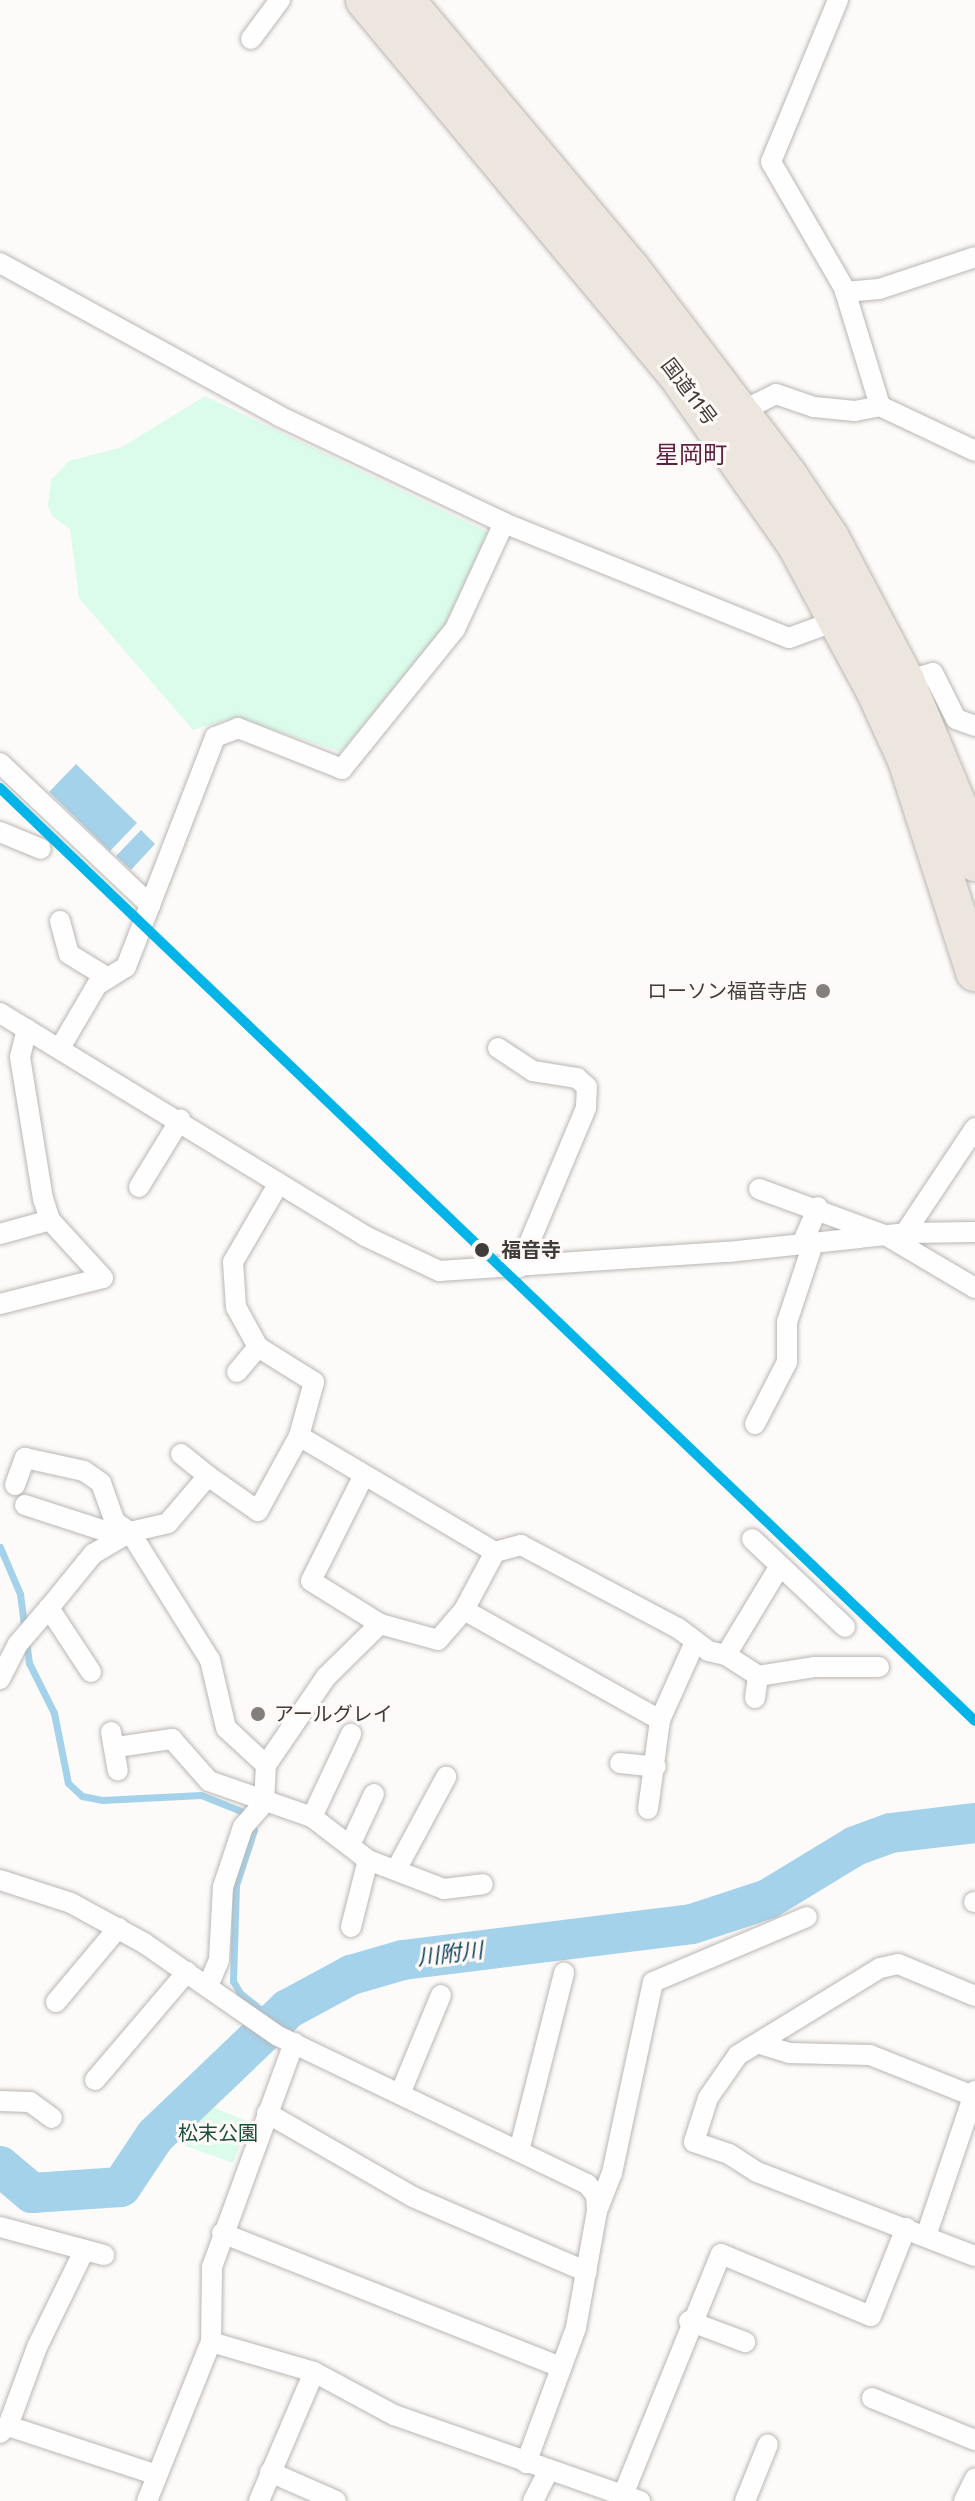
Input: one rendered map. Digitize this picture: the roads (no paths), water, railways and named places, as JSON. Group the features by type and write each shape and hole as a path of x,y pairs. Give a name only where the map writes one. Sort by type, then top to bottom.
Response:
{"highway":[{"name":"国道11号","path":"365,0 677,374 781,522 838,620 891,686 975,972"},
{"name":"国道11号","path":"405,0 630,268 740,412 830,538 891,686 961,814 975,862"}],"street":[{"path":"251,39 280,0"},
{"path":"838,0 771,162 845,292 880,406"},
{"path":"845,292 879,289 975,257"},
{"path":"0,263 279,416 504,523 789,638 838,620"},
{"path":"740,412 776,394 814,407 855,411 880,406 975,451"},
{"path":"60,1048 97,985 126,967 215,737 238,728 342,769 455,629 504,523"},
{"path":"891,686 933,673 956,719 975,726"},
{"path":"0,763 150,905"},
{"path":"0,832 41,849"},
{"path":"60,921 69,954 108,978"},
{"path":"0,1013 420,1265 464,1273 896,1234 975,1232"},
{"path":"0,1304 103,1278 50,1220 20,1057 27,1029"},
{"path":"498,1048 533,1071 577,1078 587,1087 586,1108 519,1267"},
{"path":"139,1187 180,1120"},
{"path":"896,1234 975,1128"},
{"path":"181,1454 258,1511 299,1436 314,1382 258,1347 236,1307 233,1262 279,1183"},
{"path":"759,1189 896,1234 975,1288"},
{"path":"755,1424 787,1362 787,1322 818,1207"},
{"path":"0,1234 50,1220"},
{"path":"237,1372 258,1347"},
{"path":"299,1436 363,1477 495,1552 521,1545 678,1628 695,1642 726,1655 758,1676 866,1673"},
{"path":"15,1485 25,1458 84,1471 101,1483 115,1522 130,1532 210,1660 226,1728 266,1765"},
{"path":"25,1505 108,1532 130,1532 168,1523 208,1476"},
{"path":"363,1477 311,1581 380,1624 438,1640 464,1610 495,1552"},
{"path":"0,1679 24,1637 93,1554 130,1532"},
{"path":"752,1539 845,1627"},
{"path":"726,1655 780,1566"},
{"path":"49,1608 91,1672"},
{"path":"464,1610 660,1720"},
{"path":"208,1986 219,1960 223,1887 255,1815 266,1765 326,1677 380,1624"},
{"path":"648,1809 660,1720 695,1642"},
{"path":"755,1698 758,1676"},
{"path":"312,1817 351,1734"},
{"path":"118,1770 114,1739 172,1739 209,1781 255,1815 312,1817 351,1843 368,1860 444,1889 483,1884"},
{"path":"620,1763 656,1767"},
{"path":"396,1870 446,1777"},
{"path":"351,1843 374,1794"},
{"path":"351,1927 368,1860"},
{"path":"0,1880 40,1890 118,1928 286,2039 587,2184 596,2195 597,2211"},
{"path":"526,2463 561,2367 587,2272 597,2211 612,2173 653,1982 807,1917"},
{"path":"56,2002 118,1928"},
{"path":"975,1996 898,1964 880,1968 783,2024 760,2044 738,2055 720,2079 694,2142 757,2172 975,2256"},
{"path":"95,2080 187,1972"},
{"path":"519,2151 564,1973"},
{"path":"400,2094 441,1995"},
{"path":"147,2501 211,2342 212,2267 267,2113 286,2039"},
{"path":"211,2342 314,2372 394,2415 631,2498 689,2321 721,2254 871,2316 970,2125 974,2093 870,2055 789,2053 760,2044"},
{"path":"0,2101 30,2102 52,2118"},
{"path":"267,2113 413,2197 587,2272"},
{"path":"0,2227 94,2254 37,2347 4,2430 157,2475"},
{"path":"222,2233 561,2367"},
{"path":"689,2321 745,2342"},
{"path":"259,2501 314,2372"},
{"path":"876,2407 975,2440"},
{"path":"745,2501 768,2444"},
{"path":"533,2501 548,2471"},
{"path":"270,2472 336,2501"},
{"path":"964,2501 975,2478"}],"water":[{"path":"76,764 137,823 110,851 49,792"},
{"path":"141,830 155,844 131,870 116,856"}],"waterway":[{"path":"0,1547 20,1594 29,1663 54,1713 68,1783 82,1796 102,1800 201,1795 243,1812 254,1830 236,1885 233,1981 240,1993 275,2021"},
{"name":"川附川","path":"0,2166 32,2193 121,2187 155,2136 288,2009 351,1975 403,1960 692,1924 768,1899 855,1846 891,1833 975,1823"}],"place":[{"name":"ローソン福音寺店","path":"823,991"},
{"name":"福音寺","path":"482,1250"},
{"name":"アールグレイ","path":"258,1714"}],"district":[{"name":"星岡町","path":"691,456"}],"park label":[{"name":"松末公園","path":"218,2133"}]}
